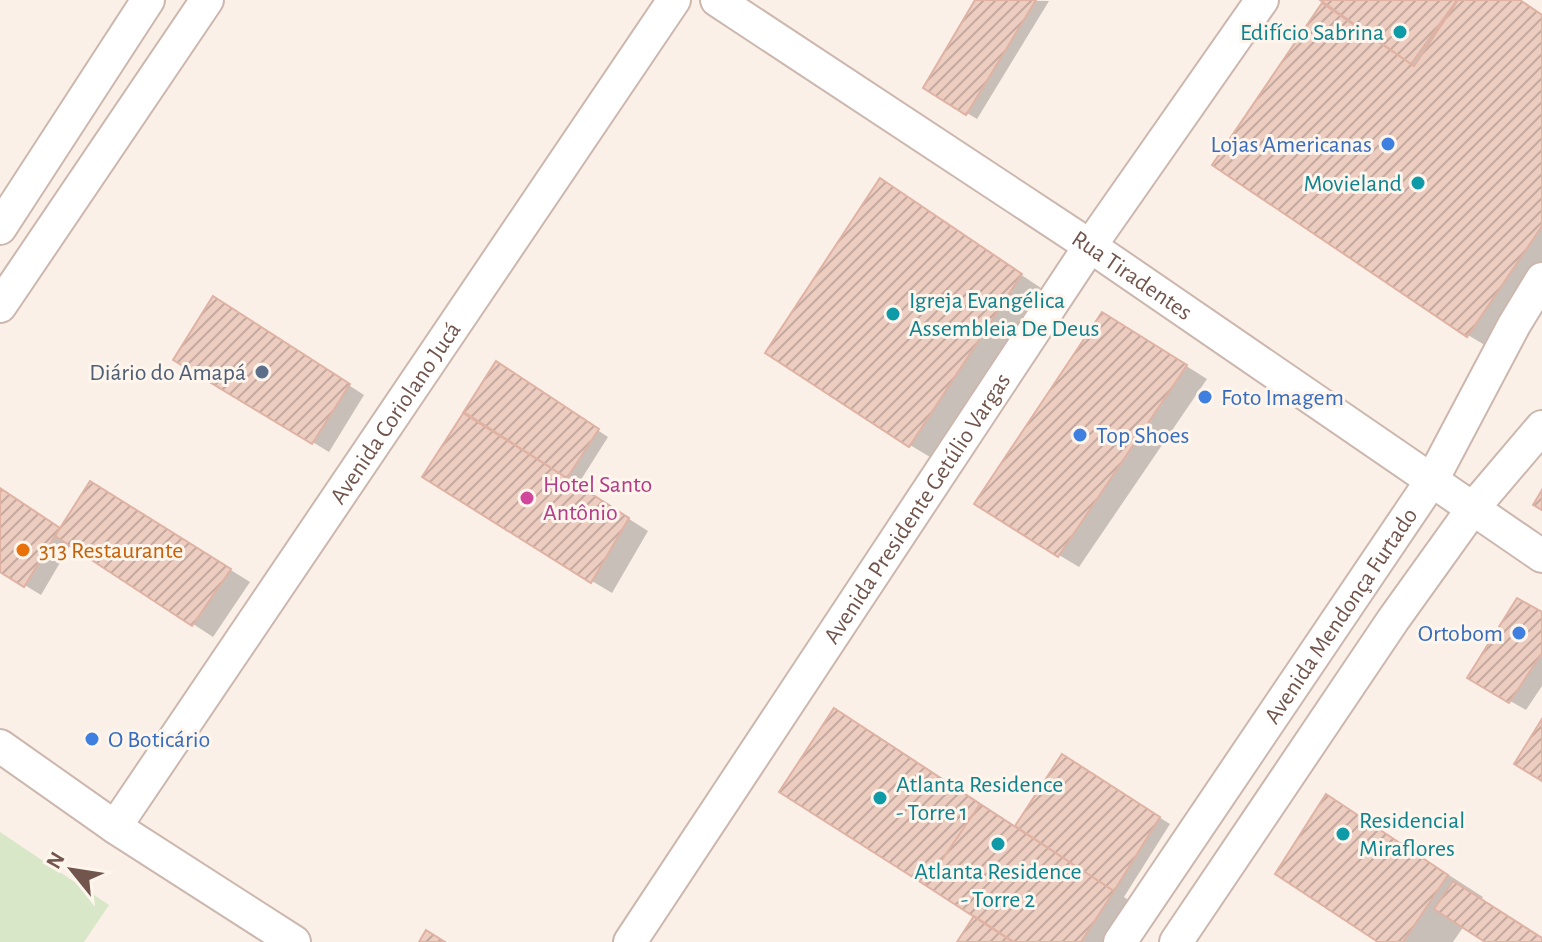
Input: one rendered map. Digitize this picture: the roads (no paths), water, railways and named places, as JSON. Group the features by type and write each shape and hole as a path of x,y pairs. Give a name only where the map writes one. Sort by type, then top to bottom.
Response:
{"street":[{"path":"0,228 148,0"},
{"path":"0,306 207,0"},
{"name":"Avenida Coriolano Jucá","path":"115,827 674,0"},
{"name":"Rua Tiradentes","path":"717,0 1090,246 1542,556"},
{"name":"Avenida Presidente Getúlio Vargas","path":"630,942 1090,246 1262,0"},
{"name":"Avenida Mendonça Furtado","path":"1120,942 1432,480 1514,325 1542,279"},
{"name":"Avenida Mendonça Furtado","path":"1176,942 1393,620 1474,507 1542,427"},
{"path":"0,746 115,827 294,942"},
{"path":"1158,887 1195,914"}],"place":[{"name":"Edifício Sabrina","path":"1400,32"},
{"name":"Lojas Americanas","path":"1388,144"},
{"name":"Movieland","path":"1418,183"},
{"name":"Igreja Evangélica Assembleia De Deus","path":"893,314"},
{"name":"Diário do Amapá","path":"262,372"},
{"name":"Foto Imagem","path":"1205,397"},
{"name":"Top Shoes","path":"1080,435"},
{"name":"Hotel Santo Antônio","path":"527,498"},
{"name":"313 Restaurante","path":"23,550"},
{"name":"Ortobom","path":"1519,633"},
{"name":"O Boticário","path":"92,739"},
{"name":"Atlanta Residence - Torre 1","path":"880,798"},
{"name":"Residencial Miraflores","path":"1343,834"},
{"name":"Atlanta Residence - Torre 2","path":"998,844"}]}
